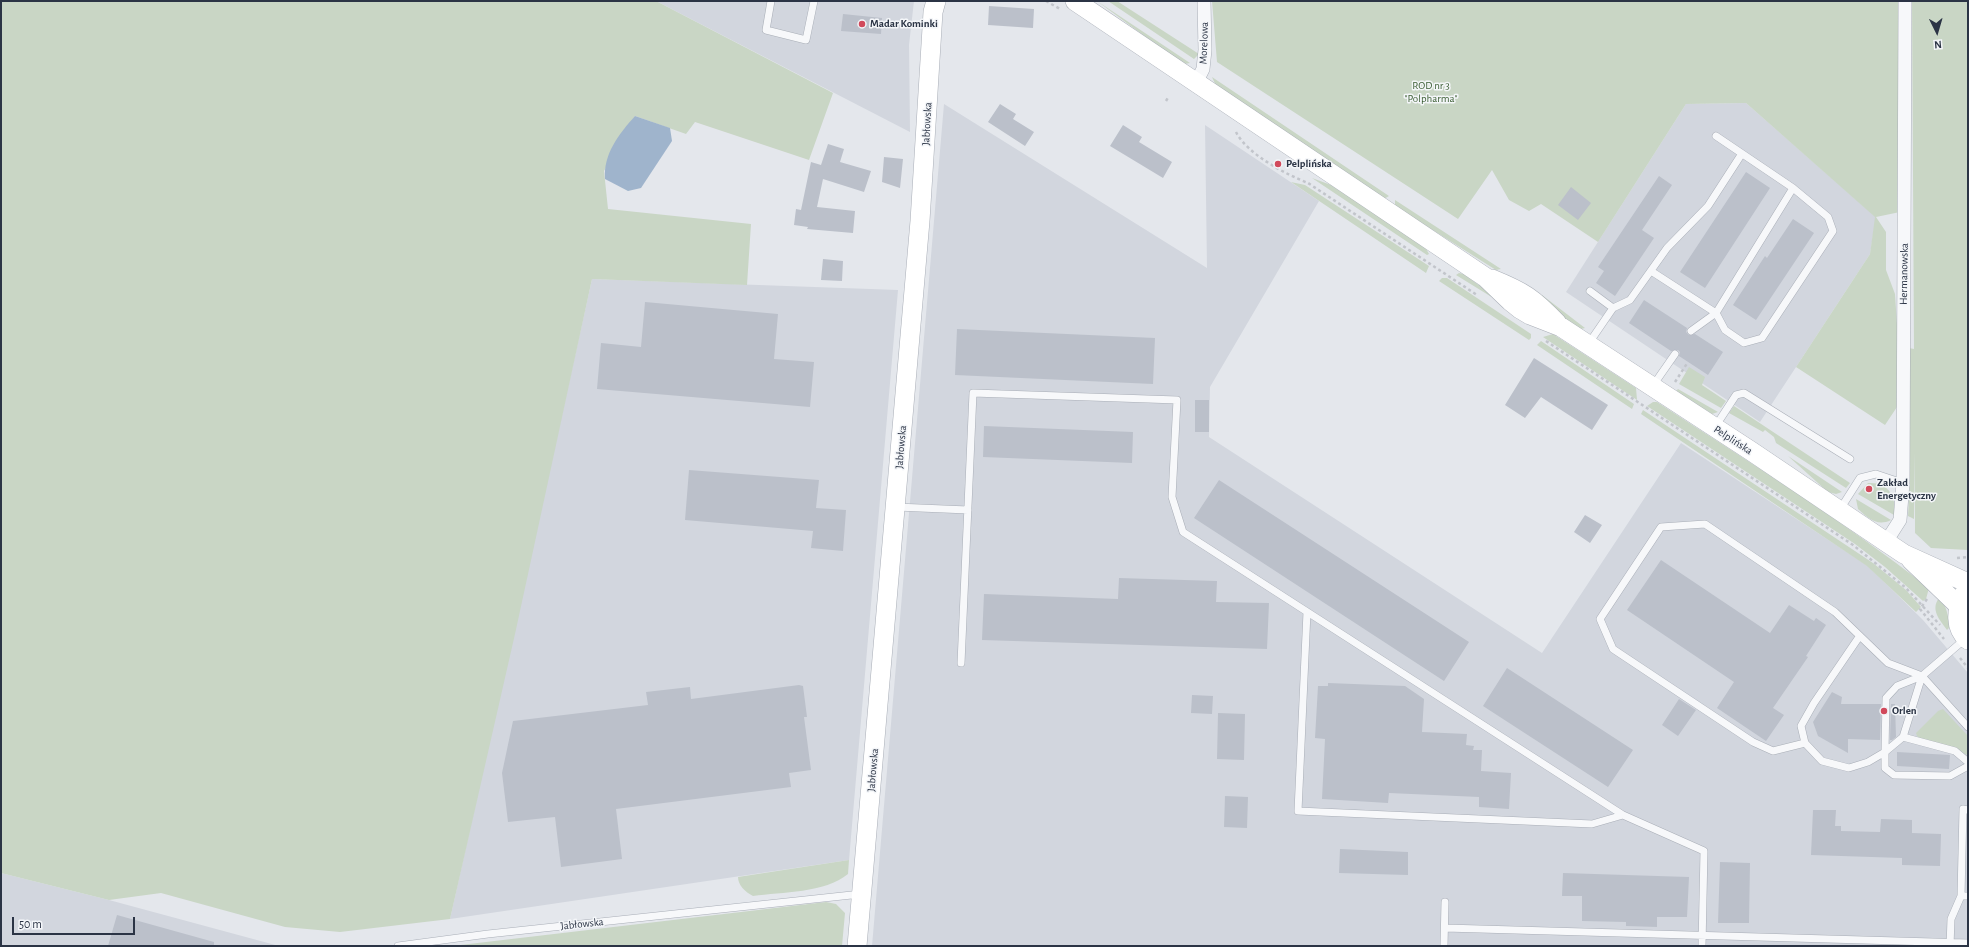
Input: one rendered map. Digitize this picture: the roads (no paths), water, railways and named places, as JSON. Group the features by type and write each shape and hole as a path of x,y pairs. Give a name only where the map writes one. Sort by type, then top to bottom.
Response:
{"main road":[{"name":"Jabłowska","path":"857,946 896,507 925,152 933,12 936,1"},
{"name":"Pelplińska","path":"1075,1 1485,277 1518,290 1528,296 1561,327 1587,345 1904,554 1968,583"},
{"name":"Pelplińska","path":"1904,554 1935,585 1963,597"},
{"path":"1963,597 1958,622 1964,641"}],"street":[{"name":"Morelowa","path":"1196,83 1203,69 1206,50 1204,1"},
{"name":"Hermanowska","path":"1886,542 1900,520 1904,483 1905,1"}],"lane":[{"path":"771,1 766,30 806,40 814,1"},
{"path":"1650,271 1716,313 1725,330 1744,342 1762,338 1833,231 1828,217 1793,188 1741,155 1716,136"},
{"path":"1587,345 1613,308 1630,300 1667,248 1708,206 1741,155"},
{"path":"1691,331 1716,313 1793,188"},
{"path":"1590,292 1613,308"},
{"path":"1652,387 1675,354"},
{"path":"961,663 973,393 1177,400 1172,497 1183,532 1623,815 1704,851 1702,946"},
{"path":"1715,428 1736,395 1744,393 1850,459"},
{"path":"1839,511 1860,478 1876,474 1904,483"},
{"path":"896,507 968,510"},
{"path":"1805,743 1773,751 1753,742 1613,649 1600,619 1660,527 1705,524 1835,612 1859,637 1888,663 1922,676 1968,727"},
{"path":"1306,612 1298,811 1592,824 1623,815"},
{"path":"1859,637 1814,703 1801,726 1805,743 1822,761 1848,768 1868,762 1885,752 1903,737 1922,676"},
{"path":"1964,641 1922,676 1897,686 1886,698 1885,768 1894,775 1950,776 1968,766"},
{"path":"1903,737 1955,751 1968,762"},
{"path":"1950,944 1951,919 1964,896 1963,810 1968,810"},
{"name":"Jabłowska","path":"398,946 488,934 862,893"},
{"path":"1444,946 1445,902"},
{"path":"1444,928 1950,944 1968,943"}],"water":[{"path":"635,116 670,128 672,141 641,188 628,191 605,179 605,170 609,153 613,145"}],"place":[{"name":"Madar Kominki","path":"862,24"},
{"name":"Pelplińska","path":"1278,164"},
{"name":"Zakład Energetyczny","path":"1869,489"},
{"name":"Orlen","path":"1884,711"}],"park label":[{"name":"ROD nr 3 \"Polpharma\"","path":"1431,92"}]}
